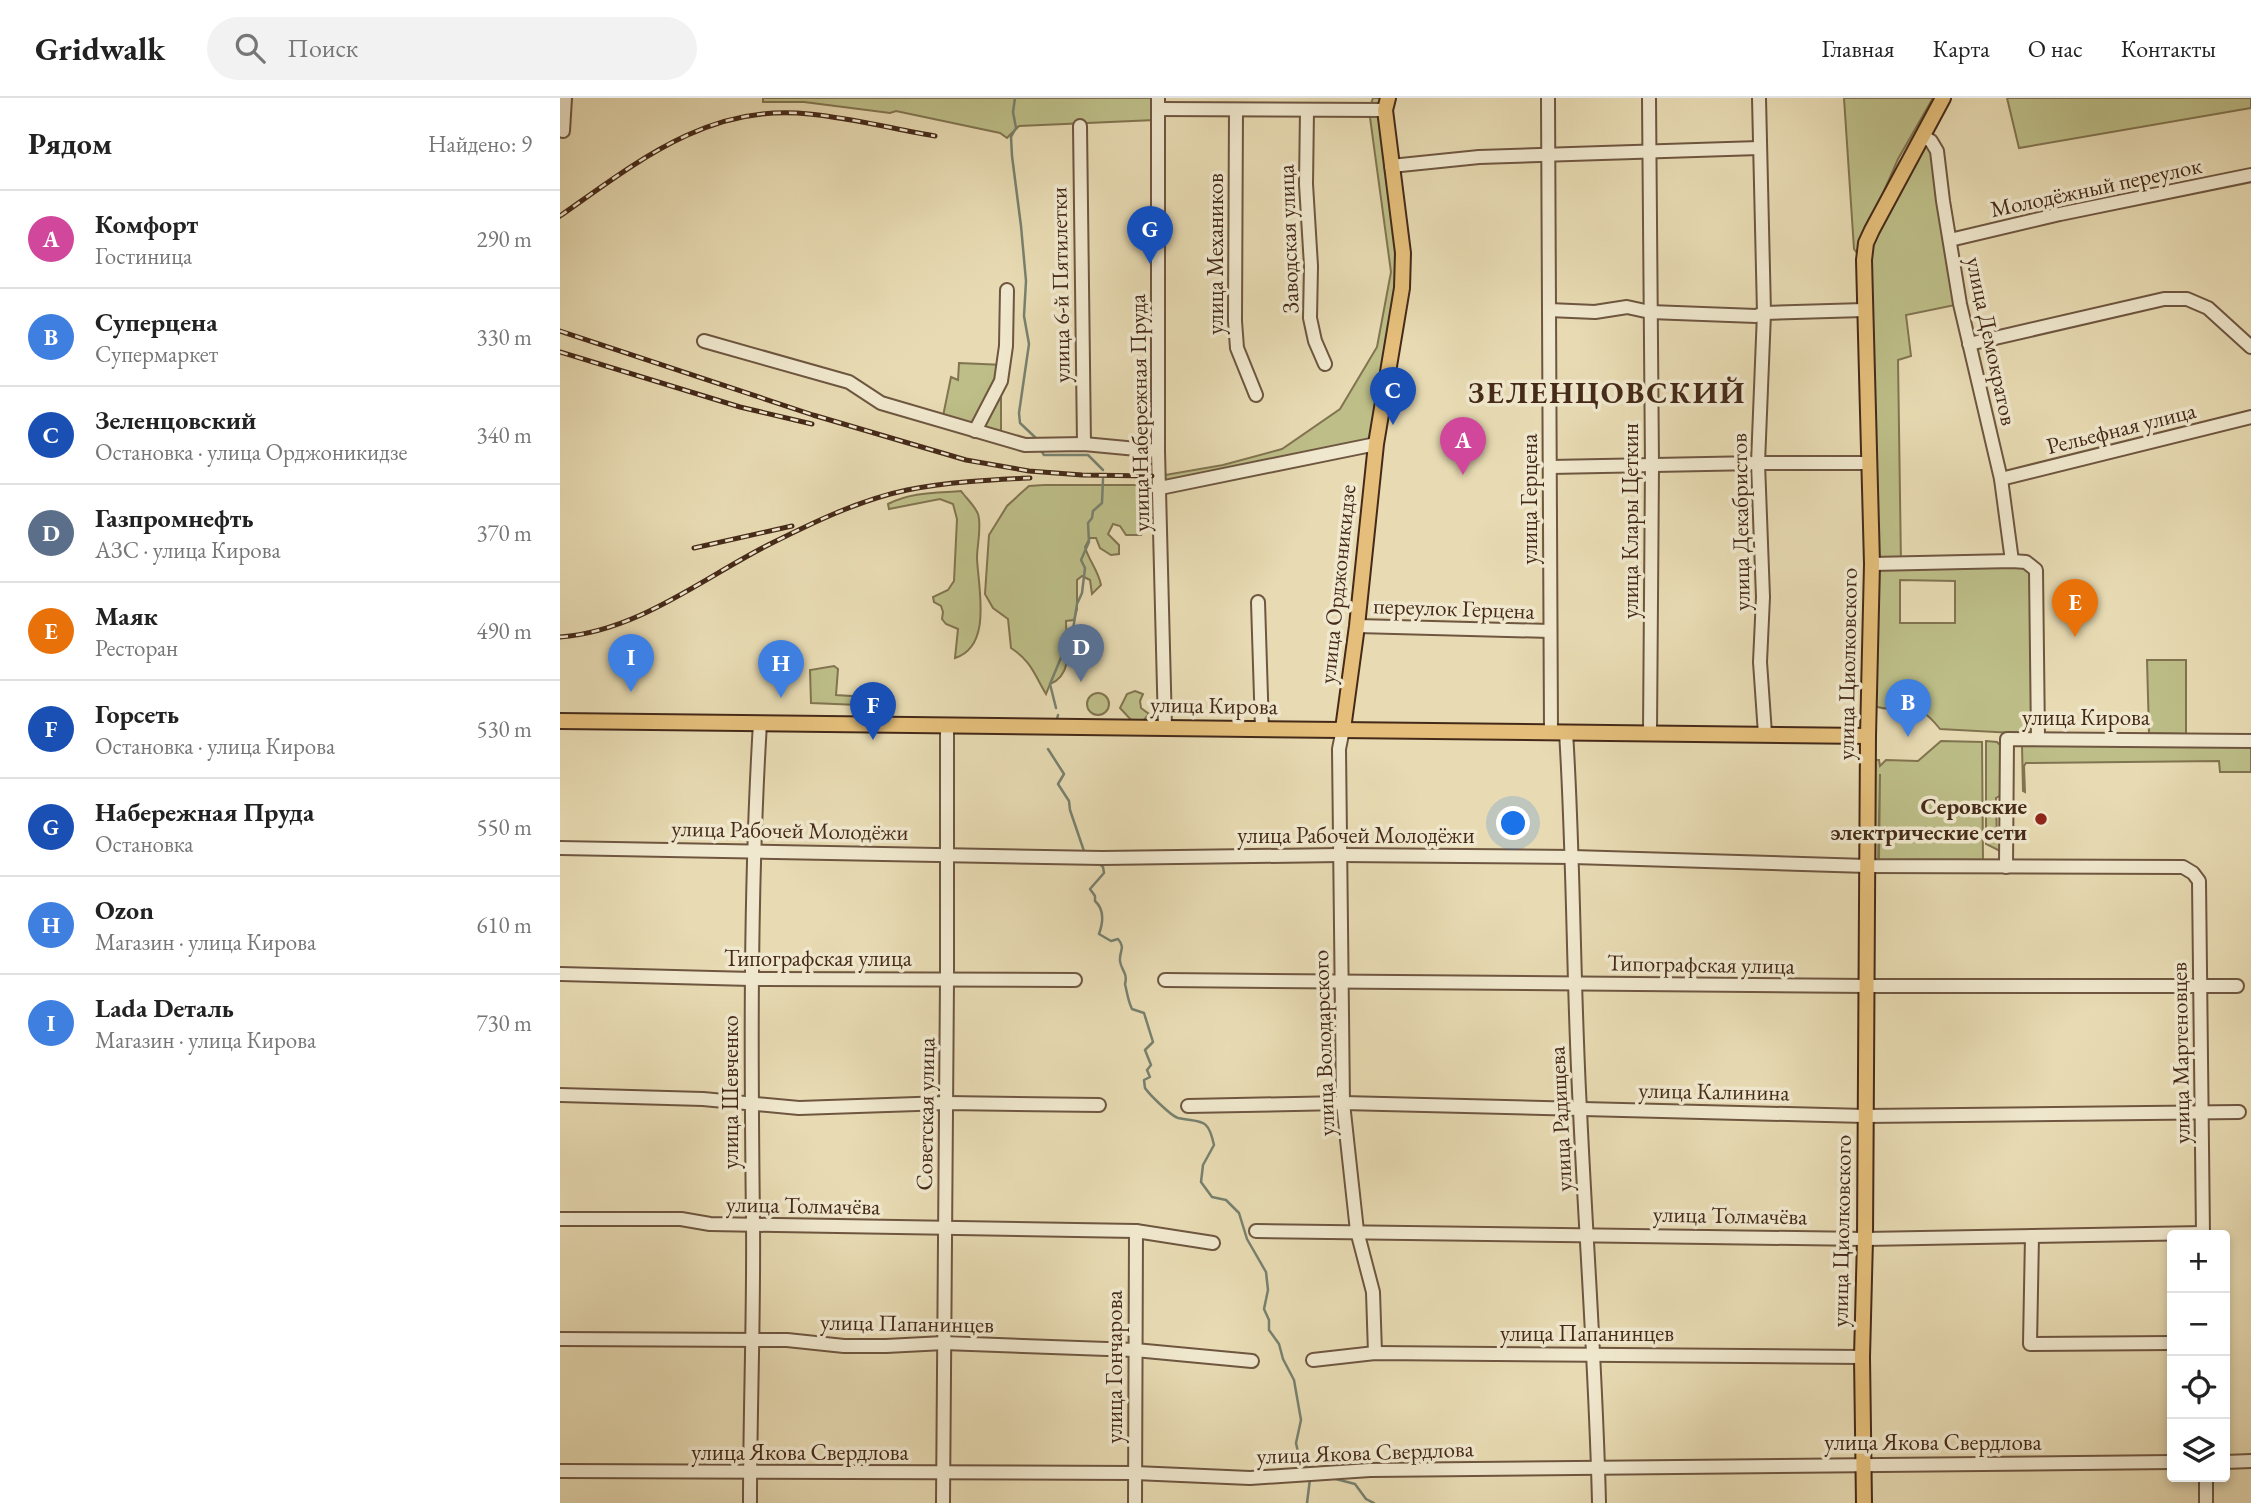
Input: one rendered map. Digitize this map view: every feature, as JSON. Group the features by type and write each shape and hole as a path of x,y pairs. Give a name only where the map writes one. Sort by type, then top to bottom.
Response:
{"main road":[{"name":"улица Циолковского","path":"1864,1503 1862,1357 1872,564 1864,260 1866,243 1943,98"},
{"name":"улица Орджоникидзе","path":"1343,729 1376,444 1402,288 1403,253 1391,166 1387,104"},
{"name":"улица Кирова","path":"560,721 1868,736"}],"street":[{"path":"564,131 565,98"},
{"name":"улица Герцена","path":"1548,98 1551,732"},
{"name":"улица Клары Цеткин","path":"1650,98 1650,733"},
{"name":"улица Декабристов","path":"1759,98 1764,313 1758,463 1763,597 1760,662 1765,734"},
{"path":"1158,104 1236,110 1307,110 1387,104"},
{"name":"улица Набережная Пруда","path":"1158,104 1158,451 1165,727"},
{"name":"улица Механиков","path":"1236,110 1237,348 1256,395"},
{"name":"Заводская улица","path":"1307,110 1310,318 1315,341 1325,364"},
{"name":"улица 6-й Пятилетки","path":"1080,126 1084,444"},
{"name":"улица Демократов","path":"1922,136 1931,141 1937,151 1943,201 1969,344 2001,479 2012,561"},
{"path":"1391,166 1479,157 1759,148"},
{"name":"Молодёжный переулок","path":"1950,240 2060,214 2251,175"},
{"path":"975,430 1001,381 1006,346 1007,290"},
{"path":"1969,344 2164,299 2187,299 2208,308 2251,347"},
{"path":"1549,310 1595,312 1627,307 1650,312 1755,316 1764,313 1864,310"},
{"path":"704,341 849,382 881,402 1025,445 1084,444 1158,451"},
{"name":"Рельефная улица","path":"2001,479 2251,417"},
{"name":"улица Орджоникидзе","path":"1160,488 1376,444"},
{"path":"1550,467 1868,463"},
{"path":"1872,564 2012,561 2026,562 2036,570 2038,739"},
{"path":"1258,602 1262,729"},
{"name":"переулок Герцена","path":"1357,626 1550,631"},
{"path":"560,721 560,731"},
{"name":"улица Шевченко","path":"750,1503 753,1224 751,979 753,851 760,723"},
{"name":"Советская улица","path":"943,1503 947,725"},
{"name":"улица Володарского","path":"1343,729 1339,749 1343,1103 1357,1231 1373,1292 1375,1353"},
{"name":"улица Радищева","path":"1566,732 1599,1503"},
{"name":"улица Кирова","path":"2006,867 2007,739 2251,741"},
{"name":"улица Рабочей Молодёжи","path":"560,848 1102,858 1339,855 1573,857 1867,866 2183,867 2193,873"},
{"name":"улица Мартеновцев","path":"2193,873 2199,881 2203,1230"},
{"name":"Типографская улица","path":"560,974 751,979 1075,980"},
{"name":"Типографская улица","path":"1165,980 2237,986"},
{"path":"560,1096 703,1099 799,1108 946,1103 1099,1105"},
{"name":"улица Калинина","path":"1188,1106 1343,1103 1865,1116 2239,1112"},
{"name":"улица Толмачёва","path":"560,1220 681,1219 710,1224 1136,1231 1213,1243"},
{"name":"улица Гончарова","path":"1135,1503 1136,1231"},
{"name":"улица Толмачёва","path":"1256,1231 1865,1239 2167,1234"},
{"path":"2032,1236 2030,1344 2167,1343"},
{"name":"улица Папанинцев","path":"560,1339 787,1340 844,1346 944,1343 1135,1350 1252,1361"},
{"name":"улица Папанинцев","path":"1313,1360 1375,1353 1862,1357"},
{"path":"2230,1462 2251,1461"},
{"name":"улица Якова Свердлова","path":"560,1471 1135,1473 1250,1478 1370,1470 2167,1462"},
{"path":"2206,1482 2206,1503"}],"green space":[{"path":"763,98 1155,98 1155,120 1019,126 1007,138 1000,133 896,111 890,113 804,102 763,102"},
{"path":"1373,98 1388,98 1403,253 1376,444 1160,488 1159,476 1223,465 1282,449 1340,409 1377,347 1391,272 1369,110"},
{"path":"1844,98 1933,98 1898,159 1857,253 1854,249"},
{"path":"2007,98 2251,98 2251,108 2019,148"},
{"path":"1922,136 1931,141 1960,304 1906,315 1911,356 1898,360 1901,564 1872,564 1864,260"},
{"path":"959,363 1004,365 1001,381 1001,438 942,421 951,377 958,380"},
{"path":"1137,485 1148,491 1147,519 1141,535 1126,535 1120,526 1113,524 1108,534 1119,545 1119,554 1111,555 1100,548 1096,538 1090,538 1085,547 1101,585 1092,594 1090,580 1082,576 1077,580 1077,609 1074,620 1066,621 1066,665 1058,679 1050,684 1046,694 1028,663 1011,648 1008,619 993,608 985,594 989,535 1007,506 1021,493 1029,486"},
{"path":"961,491 975,508 979,519 977,558 981,614 975,641 967,651 955,658 958,629 946,624 942,619 941,606 934,602 933,597 948,590 954,581 957,519 953,504 940,499 889,509 888,504 915,495"},
{"path":"2025,565 2032,572 2032,734 1940,729 1918,710 1875,706 1878,570","holes":["1900,580 1955,581 1955,623 1900,623"]},
{"path":"2147,660 2186,660 2186,734 2149,733"},
{"path":"834,666 838,669 836,695 882,698 883,706 811,703 810,670"},
{"path":"1135,691 1143,694 1141,708 1149,714 1143,721 1133,722 1120,708 1127,694"},
{"path":"1098,693 1106,696 1109,704 1106,712 1098,715 1090,712 1087,704 1090,696"},
{"path":"1941,741 1982,742 1983,862 1879,860 1880,774 1878,866 1867,866 1868,760 1879,760 1880,766 1886,760 1918,761"},
{"path":"1986,741 1997,742 2002,747 2003,794 1996,798 1997,841 2001,844 2002,852 1986,844"},
{"path":"2022,745 2251,746 2251,772 2220,772 2219,761 2026,763 2025,792"}],"waterway":[{"path":"1015,98 1013,112 1016,128 1011,137 1012,156 1026,281 1024,316 1029,344 1019,413 1020,423 1038,440"},
{"path":"1042,452 1044,455 1088,455 1103,470"},
{"path":"1056,708 1050,684 1072,636 1077,604 1082,593 1085,568 1081,560 1089,542 1088,523 1093,511 1102,503 1103,479"},
{"path":"1057,719 1058,715"},
{"path":"1048,749 1064,774 1058,784 1069,801 1085,854"},
{"path":"1098,863 1103,867 1104,873 1090,889 1102,912 1099,934 1111,941 1118,939 1120,942 1120,961 1130,1003 1132,1009 1144,1013 1153,1042 1145,1050 1151,1065 1147,1070 1150,1077 1144,1080 1145,1088 1178,1118 1198,1121 1209,1130 1214,1145 1203,1165 1201,1182 1212,1197 1226,1200 1239,1213 1247,1239 1266,1272 1268,1290 1264,1309 1269,1320 1269,1330 1279,1344 1294,1380 1301,1420 1296,1443 1308,1469"},
{"path":"1332,1478 1355,1484 1366,1499 1374,1503"},
{"path":"1307,1503 1310,1479"}],"railway":[{"path":"560,216 646,157 707,127 739,118 773,113 809,114 935,136"},
{"path":"560,331 813,415 966,460 1029,471 1152,476"},
{"path":"560,352 740,407 812,424"},
{"path":"560,637 589,633 642,614 768,545 871,500 937,485 1030,478"},
{"path":"694,548 792,526"}],"place":[{"name":"Набережная Пруда","path":"1150,264"},
{"name":"Зеленцовский","path":"1393,425"},
{"name":"Комфорт","path":"1463,475"},
{"name":"Маяк","path":"2075,637"},
{"name":"Газпромнефть","path":"1081,682"},
{"name":"Lada Dеталь","path":"631,692"},
{"name":"Ozon","path":"781,698"},
{"name":"Суперцена","path":"1908,737"},
{"name":"Горсеть","path":"873,740"},
{"name":"Серовские электрические сети","path":"2041,819"}],"district":[{"name":"ЗЕЛЕНЦОВСКИЙ","path":"1607,392"}]}
